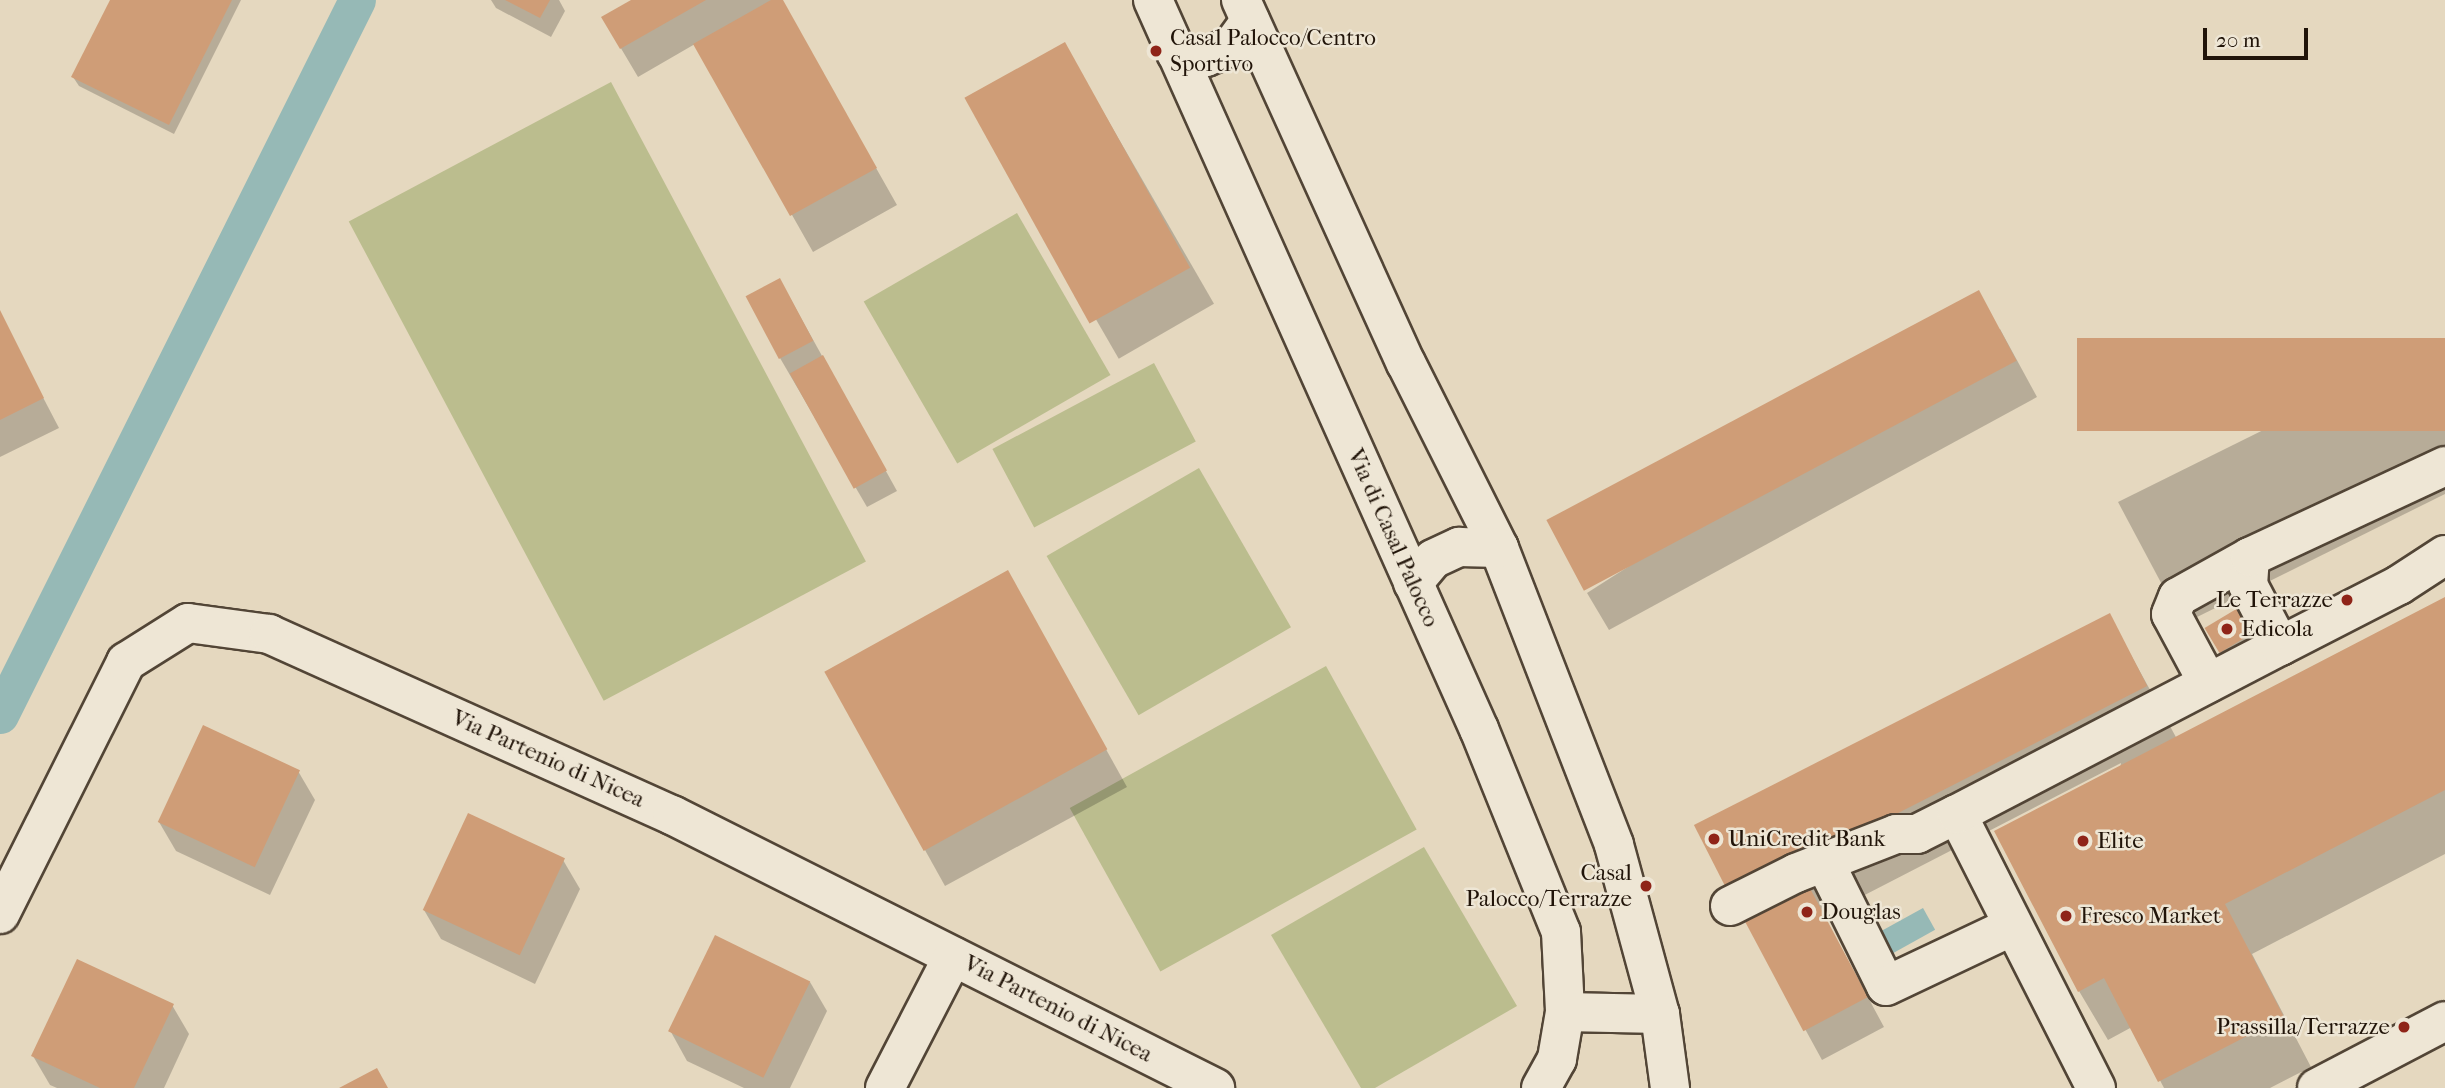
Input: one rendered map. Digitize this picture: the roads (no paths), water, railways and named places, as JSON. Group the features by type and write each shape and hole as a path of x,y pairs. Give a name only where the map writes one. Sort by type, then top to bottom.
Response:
{"street":[{"name":"Via di Casal Palocco","path":"1153,0 1479,729 1561,932 1565,1012 1557,1059 1541,1088"},
{"path":"1176,53 1206,57 1232,46 1245,11"},
{"path":"1245,11 1406,363 1499,548 1614,845 1660,1014 1670,1088"},
{"path":"2208,683 2171,614 2178,597 2250,557 2445,466"},
{"path":"1413,583 1433,559 1459,547 1499,548"},
{"path":"1730,906 1896,834 1917,834 2399,585 2445,555"},
{"path":"2250,557 2248,585 2280,646"},
{"name":"Via Partenio di Nicea","path":"0,914 126,662 188,623 269,634 672,815 1215,1088"},
{"path":"1957,814 2096,1088"},
{"path":"1825,863 1886,986 2014,926"},
{"path":"886,1088 953,956"},
{"path":"1565,1012 1660,1014"},
{"path":"2317,1088 2445,1021"}],"water":[{"path":"1923,908 1935,930 1884,958 1872,936"}],"waterway":[{"path":"0,715 357,0"}],"place":[{"name":"Casal Palocco/Centro Sportivo","path":"1156,51"},
{"name":"Le Terrazze","path":"2347,600"},
{"name":"Edicola","path":"2227,629"},
{"name":"UniCredit Bank","path":"1714,839"},
{"name":"Elite","path":"2083,841"},
{"name":"Casal Palocco/Terrazze","path":"1646,886"},
{"name":"Douglas","path":"1807,912"},
{"name":"Fresco Market","path":"2066,916"},
{"name":"Prassilla/Terrazze","path":"2404,1027"}]}
